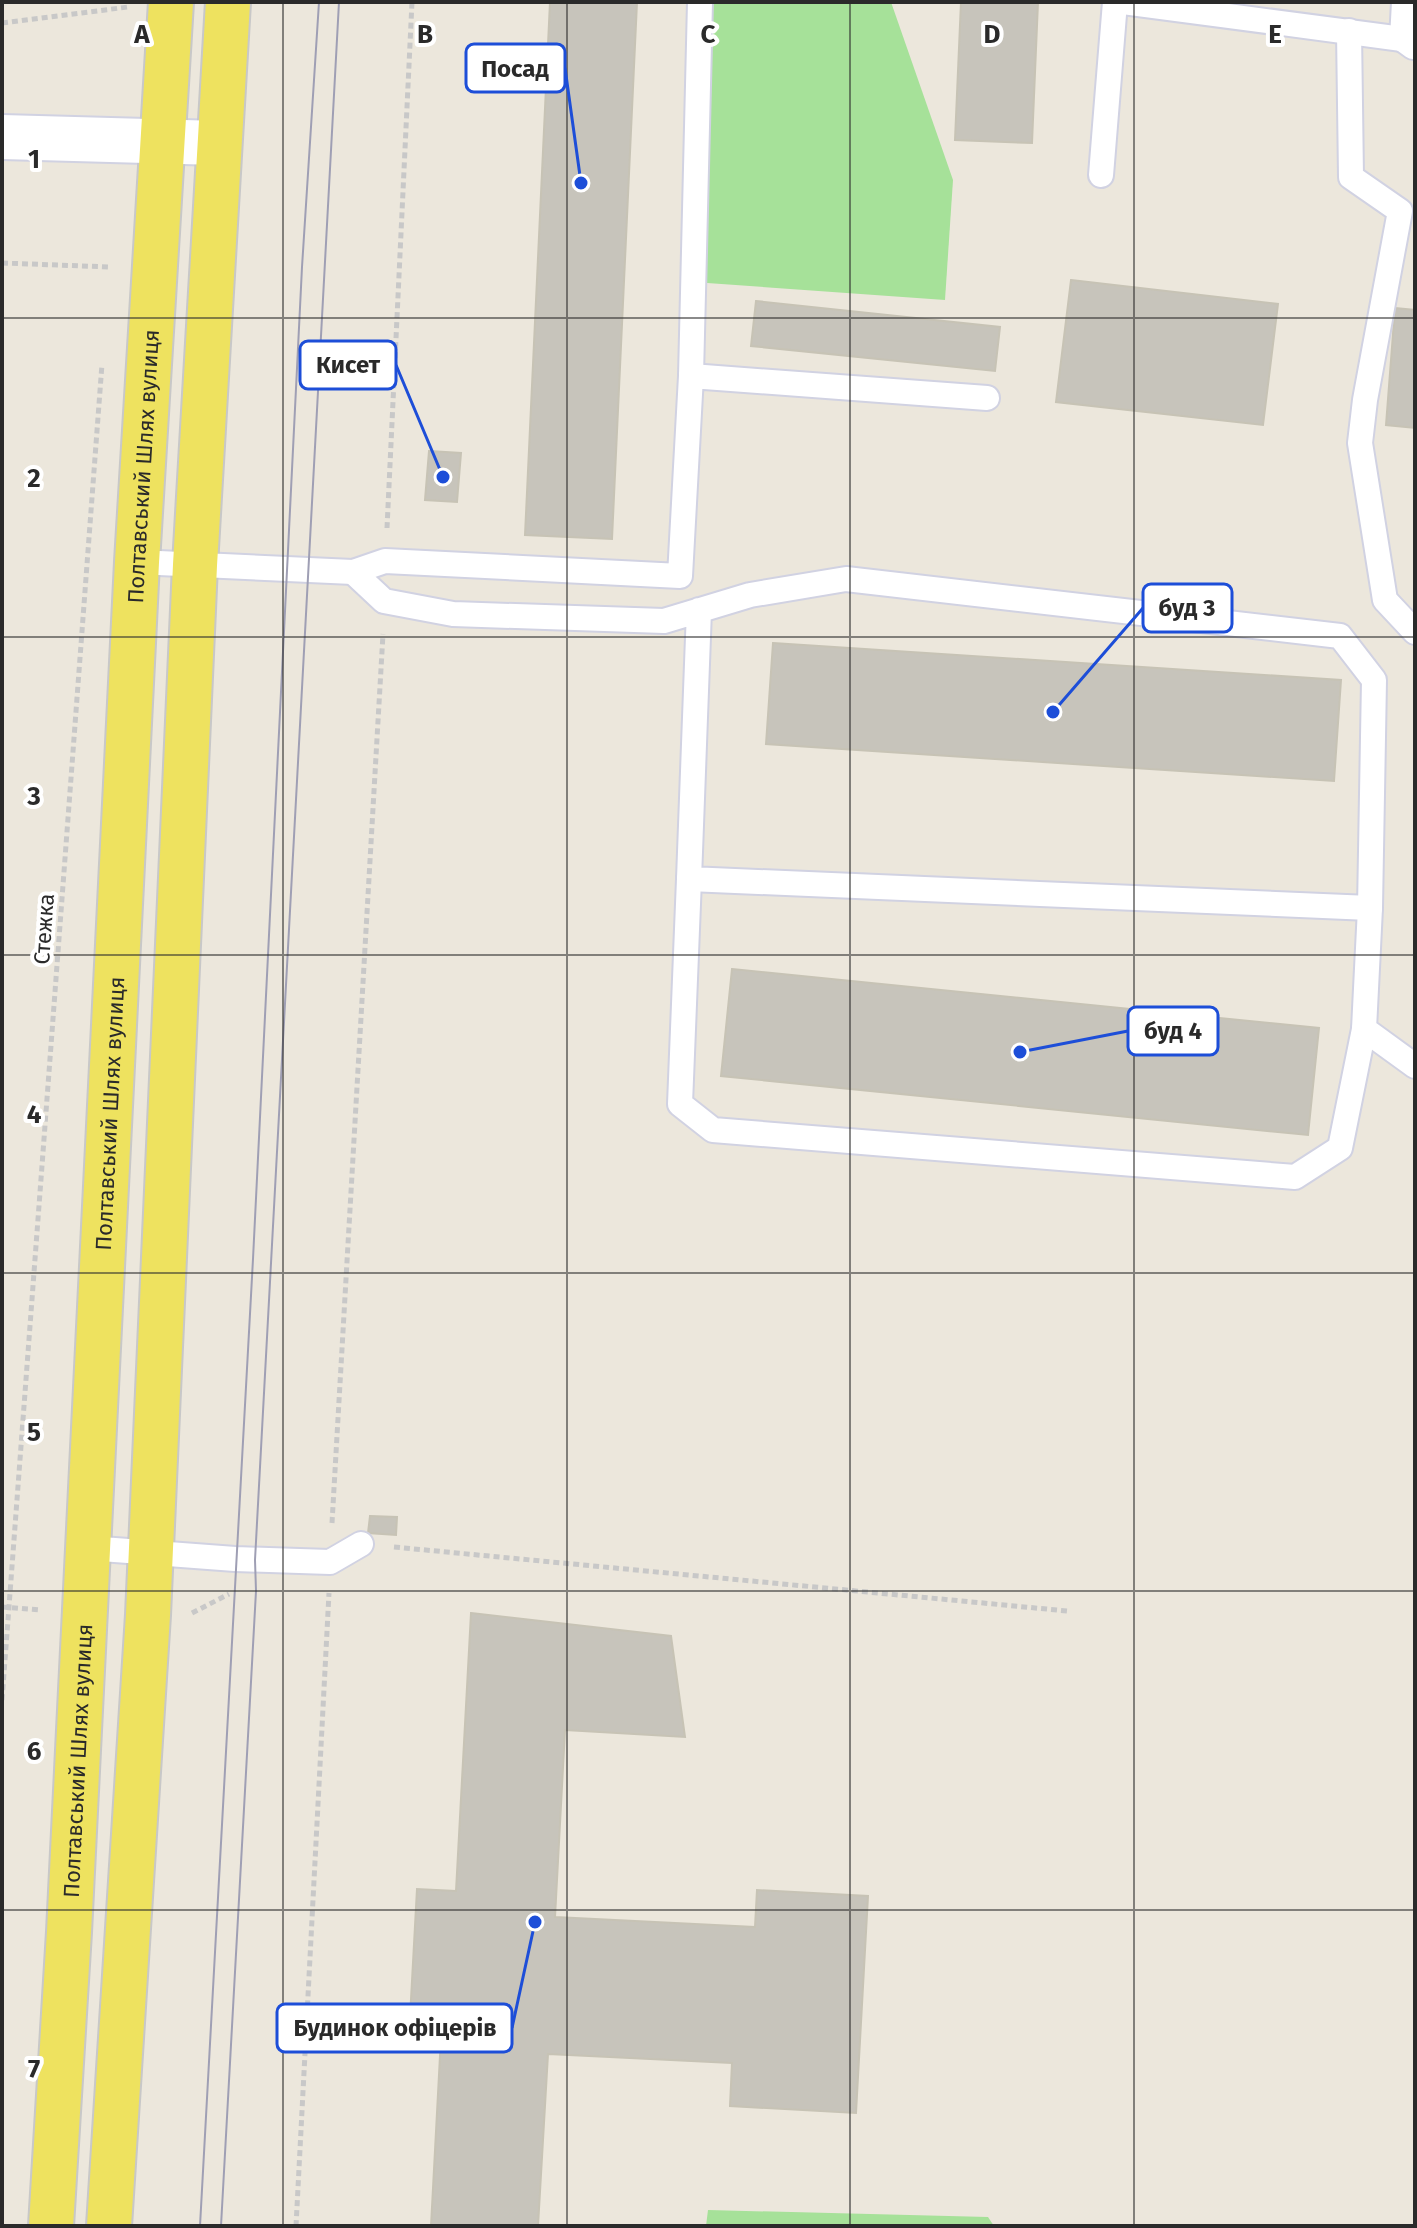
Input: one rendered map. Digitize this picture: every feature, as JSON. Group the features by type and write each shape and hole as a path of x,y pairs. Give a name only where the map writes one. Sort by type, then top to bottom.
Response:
{"main road":[{"path":"109,2226 151,1553 195,565 228,2"},
{"name":"Полтавський Шлях вулиця","path":"51,2226 137,562 162,140 152,4"}],"street":[{"path":"2,137 219,143"}],"lane":[{"path":"137,562 353,572 385,561 680,576 691,376 700,2"},
{"path":"1101,175 1115,2"},
{"path":"1123,2 1349,31 1409,44 1404,2"},
{"path":"1349,31 1351,177 1400,211 1360,443 1385,600 1415,632"},
{"path":"691,376 987,398"},
{"path":"353,572 384,601 453,614 664,621 699,610 750,595 846,579 1340,636 1374,680 1370,908 1364,1029 1340,1148 1295,1177 713,1130 680,1104 699,610"},
{"path":"689,879 1370,908"},
{"path":"1364,1029 1415,1066"},
{"path":"88,1548 330,1562 361,1544"}],"path":[{"path":"385,561 412,2"},
{"path":"2,23 152,4"},
{"path":"2,263 109,267 108,282"},
{"name":"Стежка","path":"2,1700 6,1608 102,361"},
{"path":"296,2226 384,601"},
{"path":"361,1544 1067,1611"},
{"path":"184,1617 236,1591"},
{"path":"315,1597 329,1599"},
{"path":"6,1608 51,1610"}],"green space":[{"path":"700,2 891,2 953,180 945,300 693,282"},
{"path":"708,2210 988,2217 994,2226 706,2226"}],"building":[{"path":"550,2 637,2 612,539 525,535"},
{"path":"961,2 1038,2 1032,143 955,140"},
{"path":"1071,280 1278,304 1263,425 1056,402"},
{"path":"756,301 1000,327 995,371 751,346"},
{"path":"1395,308 1415,310 1415,428 1386,425"},
{"path":"429,451 461,453 457,502 425,500"},
{"path":"773,643 1341,680 1334,781 766,744"},
{"path":"732,969 1319,1028 1308,1135 721,1076"},
{"path":"370,1516 397,1517 396,1535 368,1533"},
{"path":"471,1613 671,1636 685,1737 565,1730 555,1917 755,1927 757,1890 868,1896 856,2113 730,2106 732,2063 548,2054 538,2226 431,2226 441,2037 409,2036 417,1889 456,1891"}],"tram line":[{"path":"200,2226 253,1259 302,267 319,2"},
{"path":"221,2226 339,2"}],"place":[{"name":"Посад","path":"581,183"},
{"name":"Кисет","path":"443,477"},
{"name":"буд 3","path":"1053,712"},
{"name":"буд 4","path":"1020,1052"},
{"name":"Будинок офіцерів","path":"535,1922"}]}
